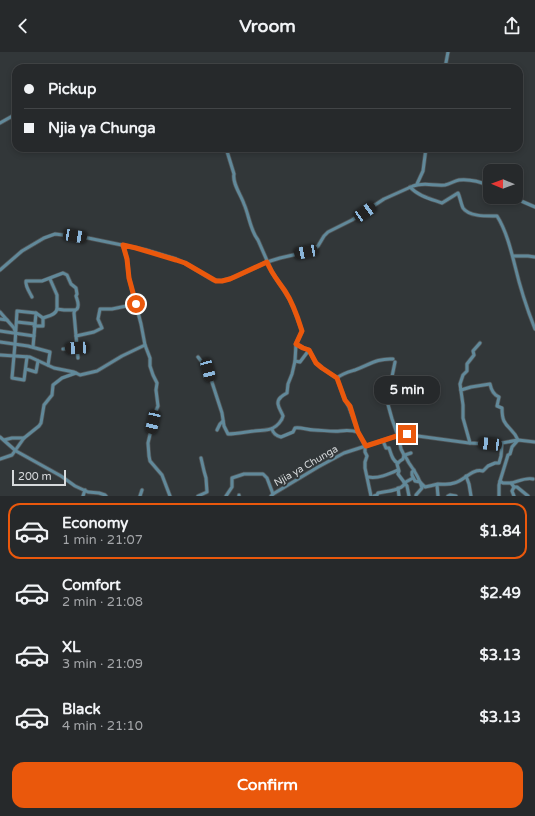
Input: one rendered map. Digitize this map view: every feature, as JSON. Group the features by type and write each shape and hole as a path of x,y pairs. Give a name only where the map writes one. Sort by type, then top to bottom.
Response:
{"street":[{"path":"446,64 448,52"},
{"path":"0,123 12,116"},
{"path":"198,357 208,370 224,418 224,426 228,434 272,429 282,420 283,416 278,406 278,402 281,397 287,393 288,384 295,361 296,344 302,331 285,292 272,272 258,240 254,236 245,206 234,183 234,174 228,152"},
{"path":"417,184 423,171 425,152"},
{"path":"0,270 22,251 44,238 56,234 88,238 136,248 185,263 216,281 222,281 230,279 267,262 313,250 318,246 325,234 328,232 352,220 384,199 417,184 446,185 459,180 483,183"},
{"path":"410,187 413,191 442,203 458,193 463,208 468,213 497,216 502,224 535,329"},
{"path":"523,202 535,207"},
{"path":"123,245 127,259 129,278 145,345 150,358 150,366 157,383 156,390 158,406 148,443 149,456 150,461 162,475 170,496"},
{"path":"512,256 535,257"},
{"path":"32,297 26,286 26,282 42,281 63,273 67,275 77,292 76,296 78,305 74,313 78,358"},
{"path":"43,318 54,314 57,309 57,295 50,279"},
{"path":"76,336 94,332 102,328 98,318 100,309 112,309 136,304"},
{"path":"57,309 75,310"},
{"path":"17,322 43,326 43,318 38,313 17,311 16,344 12,378 24,380 27,357"},
{"path":"0,312 14,328 16,333"},
{"path":"33,347 36,313"},
{"path":"0,320 7,320"},
{"path":"0,331 34,336"},
{"path":"0,342 33,347 50,352 48,365"},
{"path":"470,443 462,418 463,405 460,384 463,375 467,372 467,364 473,358 473,351 480,343"},
{"path":"296,344 309,350 316,363 337,378 345,400 350,406 358,432 366,446 365,452 367,456 365,468 373,496 377,495 378,493 389,492 402,487 413,478"},
{"path":"0,355 27,357 54,368 80,375 97,371 122,356 145,345"},
{"path":"63,349 77,348"},
{"path":"295,361 300,362 309,350"},
{"path":"337,378 344,373 356,370 373,362 385,359 394,361 387,401 401,449 419,478 422,488 416,496"},
{"path":"26,369 36,372 38,361"},
{"path":"0,459 12,456 24,438 39,426 41,423 44,405 52,395 54,385 62,378 76,373"},
{"path":"461,390 490,384 493,392 499,397 497,406 502,408 504,421 518,440 508,455 500,482 498,484 499,496"},
{"path":"217,430 223,421"},
{"path":"272,429 273,432 281,437 293,432 295,428 299,427 314,430 347,430 358,432"},
{"name":"Njia ya Chunga","path":"272,495 344,453 403,434 470,443 490,444 518,440 535,442"},
{"path":"0,437 16,451 85,490 91,493 106,496"},
{"path":"4,440 24,438"},
{"path":"383,441 386,448 389,448 392,458 398,463"},
{"path":"414,470 412,472 415,482 420,482 425,487 437,484 448,485 455,483 478,470 483,472 488,466 499,463 502,443"},
{"path":"409,496 405,484 398,474 396,466 403,459 404,455 411,453"},
{"path":"198,496 207,494 206,478 201,458"},
{"path":"368,476 372,478 378,477 398,470"},
{"path":"226,496 232,487 232,478 247,473 263,474 267,478 272,495"},
{"path":"466,476 471,496"},
{"path":"500,482 510,483 525,478 533,479"},
{"path":"510,483 528,496"},
{"path":"437,484 438,496"},
{"path":"514,487 512,491 514,496"},
{"path":"398,488 399,496"},
{"path":"83,496 85,490"},
{"path":"140,496 142,490"},
{"path":"448,496 456,496"}],"route":[{"path":"136,304 129,278 127,259 123,245 185,263 216,281 230,279 267,262 285,292 300,324 302,331 296,344 309,350 316,363 337,378 345,400 350,406 358,432 366,446 407,434"}]}
